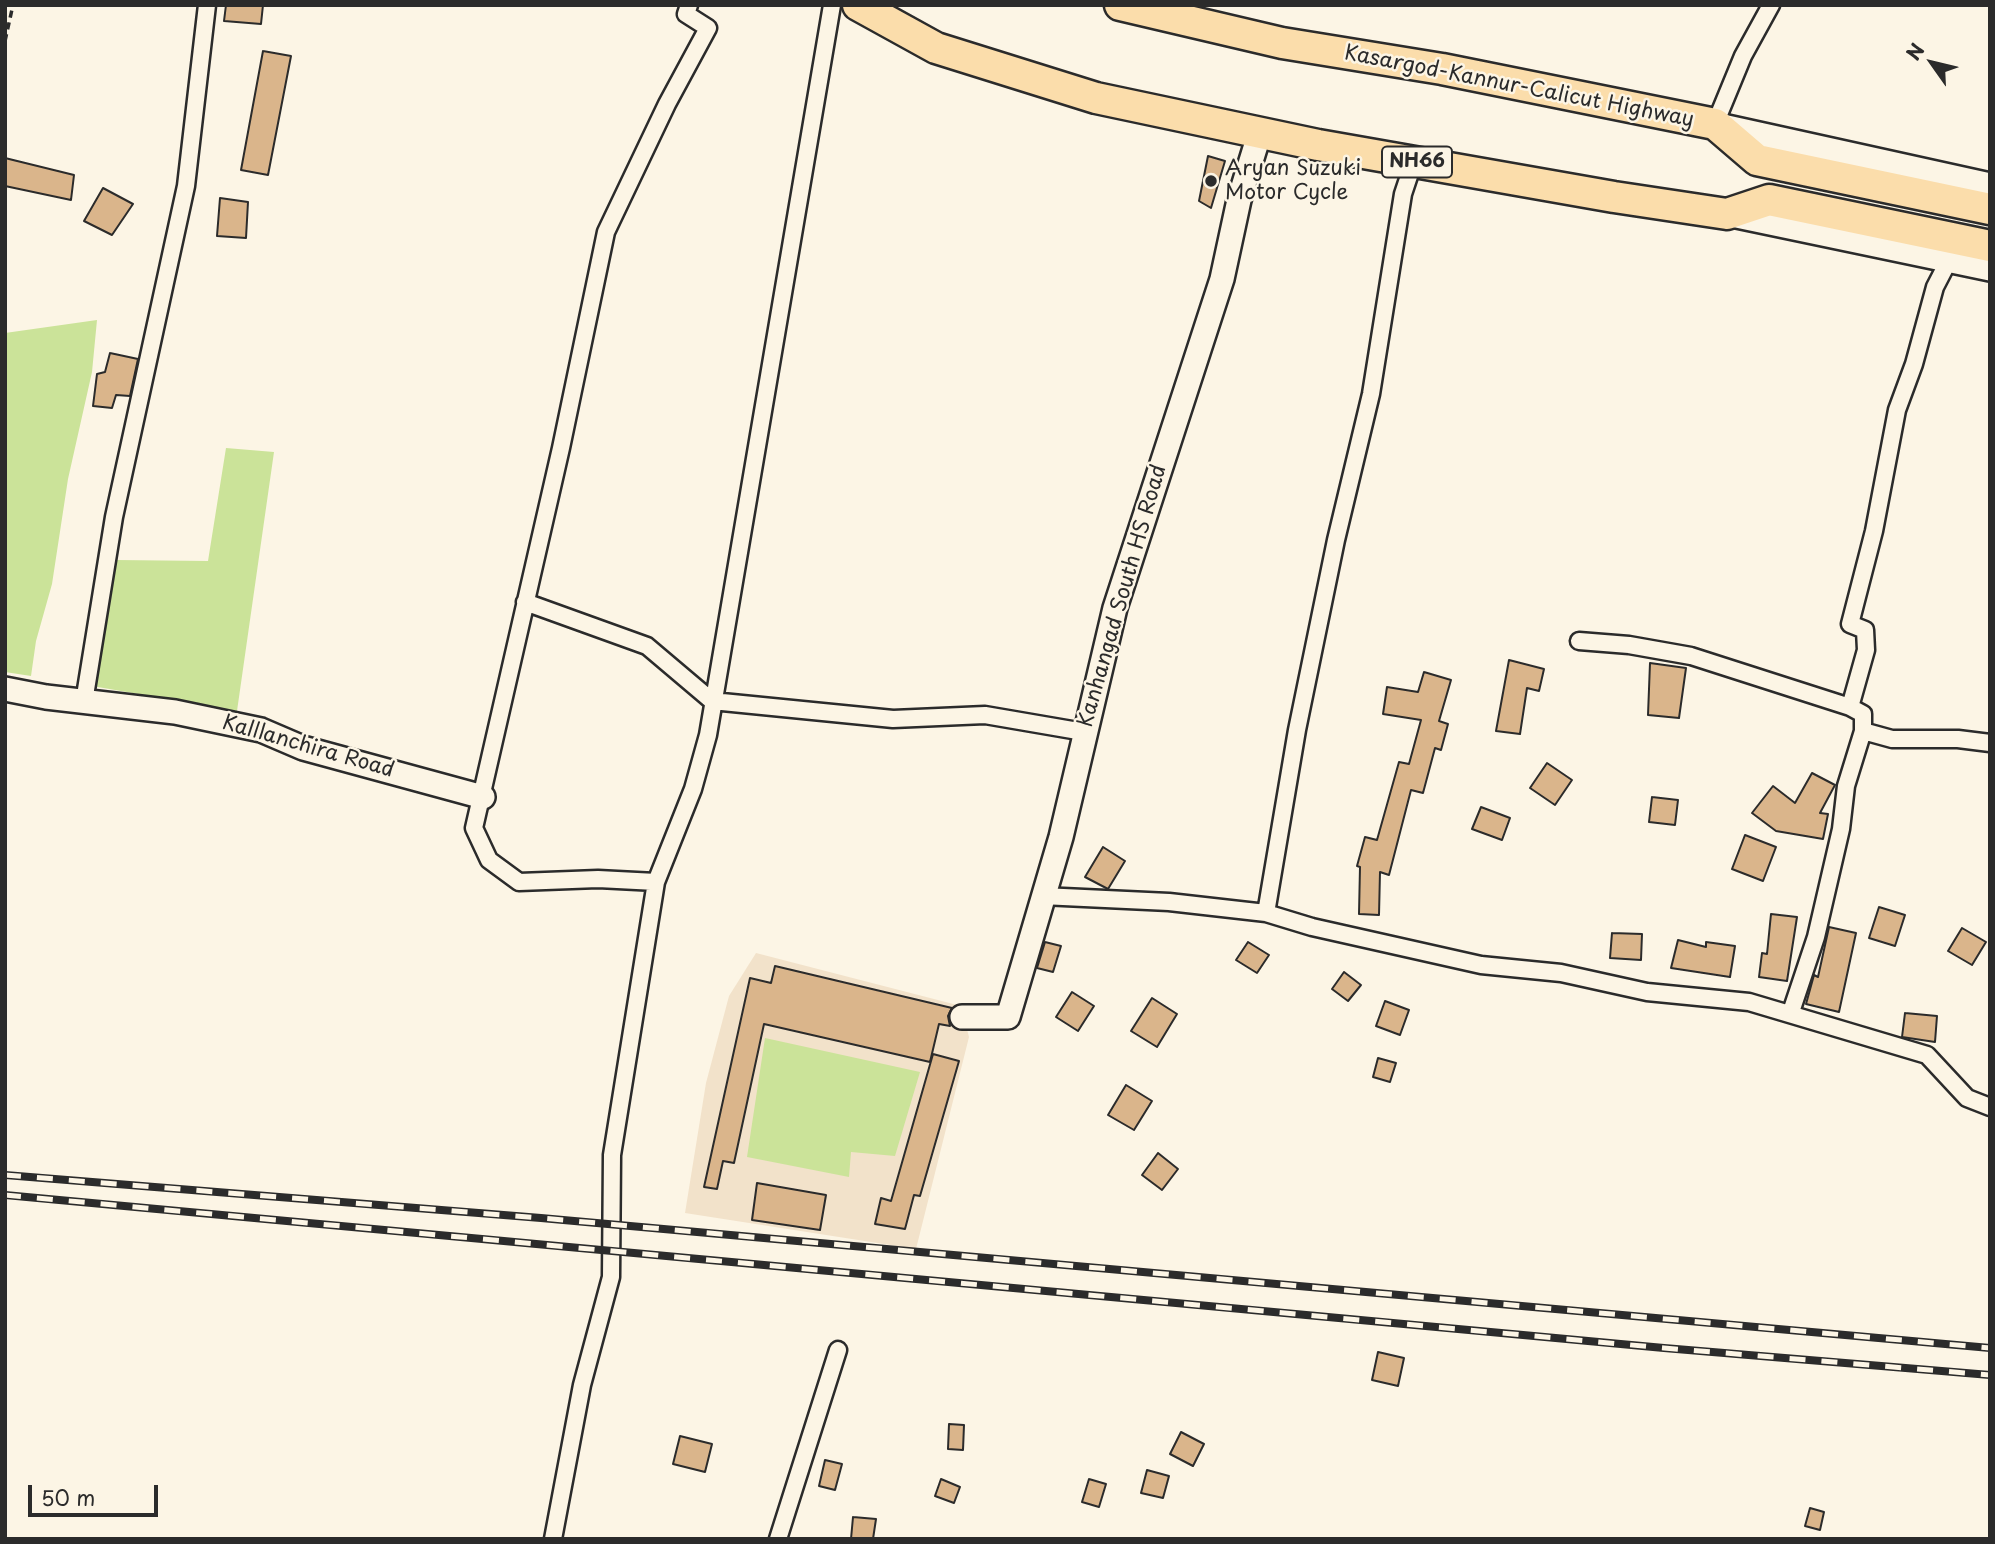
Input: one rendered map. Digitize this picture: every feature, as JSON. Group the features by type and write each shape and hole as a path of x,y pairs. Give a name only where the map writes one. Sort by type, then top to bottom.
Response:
{"highway":[{"name":"NH66","path":"858,5 936,48 1097,98 1414,162 1727,214 1769,200 1990,246"},
{"name":"Kasargod-Kannur-Calicut Highway","path":"1120,5 1282,43 1442,69 1715,124 1757,160 1990,209"}],"street":[{"path":"84,702 114,517 186,186 207,5"},
{"path":"656,882 598,879 519,882 489,860 474,828 606,232 708,28 686,14 689,5"},
{"path":"553,1539 582,1385 611,1277 612,1156 656,882 693,789 708,735 832,5"},
{"path":"1771,5 1743,56 1715,124 1990,185"},
{"name":"Kanhangad South HS Road","path":"962,1017 1008,1017 1061,837 1115,608 1222,279 1239,200 1259,132"},
{"path":"1266,913 1297,730 1336,540 1371,394 1403,194 1414,162"},
{"path":"1727,214 1990,269"},
{"path":"1850,707 1866,650 1865,630 1850,624 1874,531 1897,410 1914,364 1935,287 1949,260"},
{"path":"525,602 647,646 712,701 893,719 985,715 1084,732"},
{"path":"1579,642 1629,645 1692,656 1850,707 1863,714 1863,731 1846,786 1841,830 1816,937 1791,1012"},
{"name":"Kalllanchira Road","path":"5,689 84,702 175,712 261,730 303,748 483,797"},
{"path":"1863,731 1892,739 1958,739 1990,743"},
{"path":"1042,896 1169,902 1266,913 1311,927 1481,965 1561,973 1647,992 1749,1002 1791,1012 1854,1035 1927,1055 1967,1098 1990,1107"},
{"path":"778,1539 838,1350"}],"path":[{"path":"5,41 13,5"}],"shaded area":[{"path":"756,953 961,1006 969,1037 916,1249 685,1213 706,1083 729,996"}],"green space":[{"path":"97,320 92,372 68,479 52,584 36,641 31,676 5,672 5,333"},
{"path":"226,448 274,452 237,711 92,686 116,560 208,561"},
{"path":"765,1038 920,1072 895,1156 851,1152 849,1177 747,1157"}],"building":[{"path":"226,5 263,5 261,24 224,21"},
{"path":"263,51 291,56 268,175 241,170"},
{"name":"Aryan Suzuki Motor Cycle","path":"1208,156 1225,161 1211,208 1199,201"},
{"path":"5,158 74,175 71,200 5,186"},
{"path":"103,188 133,204 112,235 84,221"},
{"path":"220,198 248,202 246,238 217,236"},
{"path":"110,353 138,359 130,396 116,395 112,408 93,406 97,374 105,372"},
{"path":"1509,660 1544,669 1539,691 1527,688 1520,734 1496,731"},
{"path":"1650,663 1686,668 1679,718 1648,715"},
{"path":"1424,672 1451,680 1439,721 1448,724 1441,750 1435,748 1423,793 1411,790 1389,875 1380,872 1379,915 1359,914 1360,867 1357,866 1365,837 1377,840 1399,762 1409,764 1421,720 1383,714 1387,687 1418,692"},
{"path":"1547,763 1572,780 1555,805 1530,788"},
{"path":"1812,773 1835,785 1820,813 1828,814 1823,839 1776,831 1752,813 1773,786 1795,803"},
{"path":"1652,797 1678,800 1675,825 1649,822"},
{"path":"1481,807 1510,818 1502,840 1472,829"},
{"path":"1745,835 1776,847 1763,881 1732,869"},
{"path":"1103,847 1125,861 1108,889 1085,877"},
{"path":"1879,907 1905,915 1895,946 1869,938"},
{"path":"1771,914 1797,917 1787,981 1759,977 1762,953 1767,954"},
{"path":"1829,927 1856,933 1839,1012 1806,1004 1814,975 1818,977"},
{"path":"1962,928 1986,942 1972,965 1948,951"},
{"path":"1612,933 1642,934 1641,960 1610,958"},
{"path":"1678,940 1706,947 1706,942 1735,946 1730,977 1671,968"},
{"path":"1045,942 1061,946 1053,972 1037,968"},
{"path":"1248,942 1269,955 1257,973 1236,960"},
{"path":"775,966 952,1008 948,1016 950,1026 939,1024 930,1062 764,1024 734,1163 723,1161 717,1189 704,1187 750,978 771,983"},
{"path":"1344,972 1361,985 1348,1001 1332,989"},
{"path":"1072,992 1094,1006 1078,1031 1056,1017"},
{"path":"1152,998 1177,1014 1157,1047 1131,1031"},
{"path":"1385,1001 1409,1010 1400,1035 1376,1026"},
{"path":"1905,1013 1937,1016 1935,1042 1902,1037"},
{"path":"933,1054 959,1061 920,1196 914,1195 905,1229 875,1224 881,1198 891,1201"},
{"path":"1378,1058 1396,1063 1390,1082 1373,1077"},
{"path":"1126,1085 1152,1101 1134,1130 1108,1115"},
{"path":"1158,1153 1178,1169 1162,1190 1142,1175"},
{"path":"757,1183 826,1195 820,1230 752,1220"},
{"path":"1378,1352 1404,1358 1398,1386 1372,1380"},
{"path":"949,1424 964,1425 963,1450 948,1449"},
{"path":"1181,1432 1204,1444 1193,1466 1170,1454"},
{"path":"680,1436 712,1444 705,1472 673,1464"},
{"path":"825,1460 842,1464 835,1490 819,1486"},
{"path":"1147,1470 1169,1476 1163,1498 1141,1493"},
{"path":"941,1479 960,1487 954,1503 935,1496"},
{"path":"1089,1479 1106,1484 1099,1507 1082,1502"},
{"path":"1810,1508 1824,1512 1820,1530 1805,1526"},
{"path":"853,1517 876,1519 873,1539 851,1539"}],"railway":[{"path":"5,1175 541,1218 1990,1348"},
{"path":"5,1195 1664,1348 1990,1375"}],"place":[{"name":"Aryan Suzuki Motor Cycle","path":"1211,181"}]}
